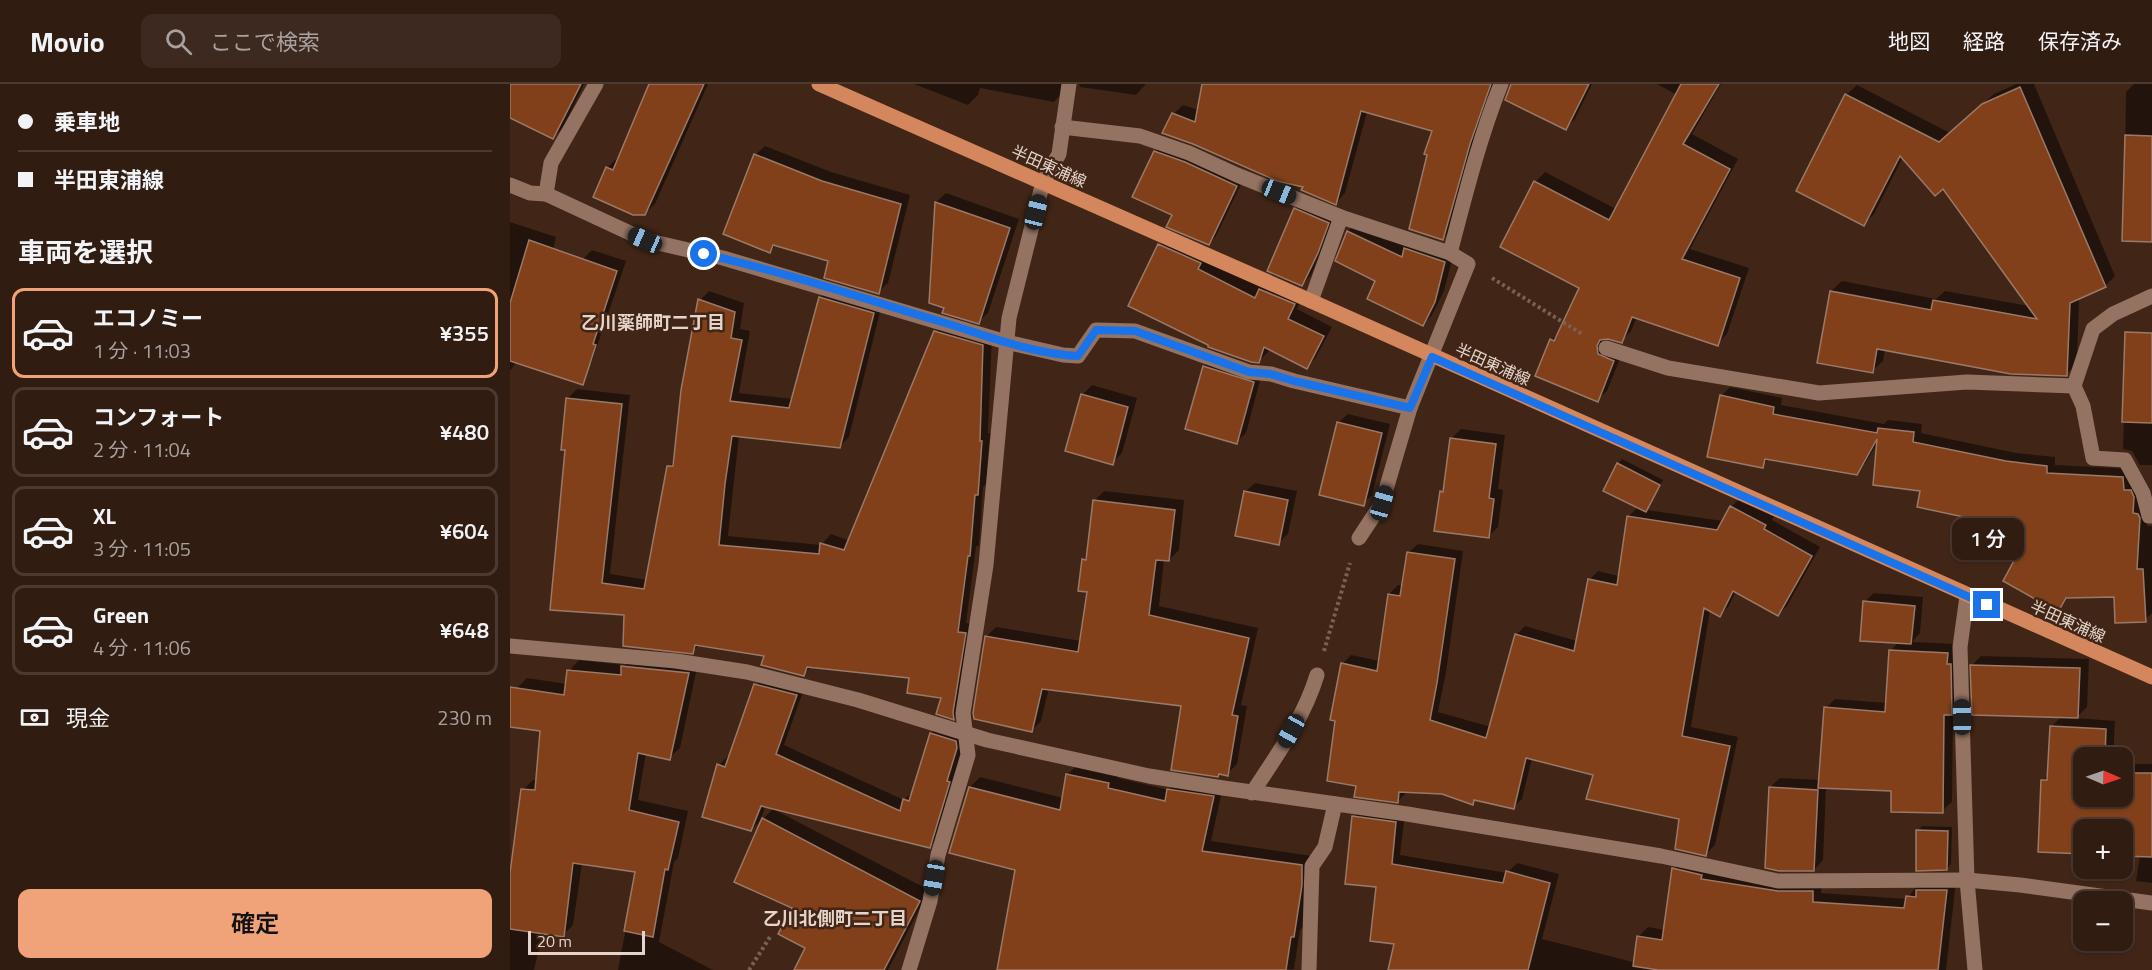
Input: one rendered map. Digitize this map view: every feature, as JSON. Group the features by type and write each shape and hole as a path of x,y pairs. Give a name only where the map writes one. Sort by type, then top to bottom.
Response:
{"main road":[{"name":"半田東浦線","path":"819,84 2152,677"}],"street":[{"path":"546,194 551,163 596,84"},
{"path":"909,970 930,901 938,855 968,754 963,713 986,565 1009,318 1043,182 1059,154 1069,84"},
{"path":"1450,253 1468,182 1490,113 1502,84"},
{"path":"1062,127 1140,136 1189,153 1341,217 1450,253 1468,264 1410,408 1382,503 1359,538"},
{"path":"510,185 530,193 546,194 645,240 723,258 1006,342 1063,355 1078,356 1096,330 1135,331 1249,372 1271,374 1410,408"},
{"path":"1311,301 1341,217"},
{"path":"2152,296 2113,314 2093,329 2074,386 2083,406 2093,458 2125,460 2143,492 2149,516 2152,516"},
{"path":"1606,348 1668,368 1819,393 1967,382 2074,386"},
{"path":"1966,596 1960,647 1967,880 1975,970"},
{"path":"510,646 676,661 747,672 858,700 987,740 1149,776 1252,793 1407,813 1661,856 1778,881 1967,880 2152,903"},
{"path":"1252,793 1310,696 1317,675"},
{"path":"1309,970 1312,866 1324,847 1335,804"}],"path":[{"path":"1468,264 1606,348"},
{"path":"1317,675 1342,587 1359,538"},
{"path":"749,970 770,938"}],"building":[{"path":"510,84 581,84 553,139 510,118"},
{"path":"649,84 704,84 645,215 633,215 593,197 606,167 613,170"},
{"path":"1202,84 1491,84 1470,144 1443,240 1409,229 1427,155 1424,154 1432,131 1361,111 1336,205 1301,190 1303,187 1277,181 1162,133 1172,113 1195,122"},
{"path":"1511,84 1589,84 1566,130 1505,100"},
{"path":"1681,84 1719,84 1683,144 1730,169 1682,259 1740,278 1718,346 1632,317 1622,343 1608,339 1600,340 1597,346 1598,354 1614,361 1598,402 1535,376 1550,339 1554,341 1579,288 1500,247 1534,181 1609,220"},
{"path":"2020,87 2106,287 2070,303 2067,376 2011,374 1877,349 1873,373 1817,363 1830,291 1931,310 1933,300 2037,319 1943,189 1935,196 1900,156 1864,226 1796,191 1845,94 1939,142 1982,104"},
{"path":"2125,135 2152,136 2152,242 2122,241"},
{"path":"1154,151 1185,162 1237,186 1209,245 1166,227 1172,215 1132,197"},
{"path":"754,154 822,181 901,204 879,294 824,278 828,261 773,245 770,253 723,234"},
{"path":"935,202 1010,228 979,324 942,313 944,308 929,303"},
{"path":"1294,208 1329,223 1302,286 1267,271"},
{"path":"1347,231 1402,257 1404,248 1445,262 1435,302 1423,326 1367,299 1375,281 1335,261"},
{"path":"529,240 617,271 593,344 596,345 583,385 510,361 510,303"},
{"path":"1158,244 1201,263 1198,269 1255,298 1259,289 1295,304 1288,319 1324,336 1307,369 1264,347 1259,363 1208,347 1128,306"},
{"path":"819,297 874,313 840,448 732,436 719,545 819,554 820,543 844,550 934,331 983,345 980,441 982,441 978,495 975,495 970,556 968,556 958,632 966,633 953,712 954,720 936,714 941,698 907,693 909,678 807,667 804,676 761,665 764,656 695,645 693,654 623,646 624,615 550,610 565,450 561,450 566,398 622,404 602,583 644,589 667,466 673,466 681,390 698,299 735,312 731,338 742,340 730,401 789,408"},
{"path":"2125,332 2152,333 2152,423 2122,422"},
{"path":"1203,366 1254,382 1237,444 1185,429"},
{"path":"1081,394 1128,407 1113,465 1065,451"},
{"path":"1720,395 1774,407 1773,414 1877,433 1878,428 1914,432 1913,442 2006,461 2047,466 2047,473 2123,477 2124,490 2131,490 2134,497 2133,513 2138,514 2140,518 2137,569 2143,569 2146,622 2115,623 2114,597 2066,598 2058,612 2003,581 2022,546 1975,542 1978,520 1917,507 1920,491 1873,485 1877,439 1857,475 1765,459 1763,468 1707,457"},
{"path":"1337,422 1382,433 1364,506 1319,495"},
{"path":"1450,438 1496,444 1489,498 1494,499 1489,538 1434,531 1440,491 1443,492"},
{"path":"1617,463 1660,485 1646,512 1603,491"},
{"path":"1244,491 1288,500 1279,545 1235,536"},
{"path":"1093,500 1175,510 1169,561 1156,560 1149,615 1249,638 1232,715 1238,716 1228,776 1219,774 1218,777 1171,770 1181,706 1042,689 1032,732 974,719 985,636 1078,652 1087,592 1078,591 1082,559 1086,560"},
{"path":"1730,506 1766,525 1764,529 1812,556 1778,616 1733,591 1720,617 1704,608 1682,736 1730,746 1706,856 1675,849 1679,819 1586,799 1593,775 1526,758 1514,809 1474,800 1473,805 1442,794 1399,792 1398,803 1354,797 1356,786 1327,781 1335,721 1330,720 1341,663 1377,671 1388,594 1400,596 1407,552 1455,559 1430,720 1486,738 1515,634 1574,651 1588,579 1617,585 1627,516 1717,530"},
{"path":"1863,601 1915,606 1911,644 1860,641"},
{"path":"1889,650 1948,653 1947,664 1951,664 1952,715 1944,715 1943,813 1891,812 1891,791 1818,788 1824,707 1885,712"},
{"path":"1970,665 2080,668 2078,718 1972,715"},
{"path":"621,666 689,673 670,760 638,753 629,810 679,822 668,870 665,869 653,937 624,931 635,872 573,863 564,937 510,929 510,873 521,789 535,790 540,731 510,727 510,687 564,695 567,670 621,675"},
{"path":"754,684 797,695 776,754 900,811 903,799 909,801 930,733 956,741 957,748 947,781 950,782 930,848 761,806 751,831 702,817 717,764 725,767"},
{"path":"2050,726 2106,729 2105,747 2073,747 2073,807 2133,807 2133,773 2152,773 2152,857 2133,856 2133,819 2073,819 2073,854 2038,852 2041,780 2047,780"},
{"path":"1066,774 1109,783 1108,788 1165,801 1167,789 1214,796 1202,851 1302,865 1302,885 1286,970 997,970 1015,870 949,853 969,787 1060,810"},
{"path":"1769,787 1818,790 1814,871 1779,871 1765,868"},
{"path":"1352,816 1396,822 1392,864 1503,883 1506,871 1550,883 1528,970 1388,970 1394,944 1370,941 1376,887 1345,884"},
{"path":"762,818 920,901 884,970 794,970 805,948 778,934 792,908 734,882"},
{"path":"1916,830 1948,831 1947,870 1916,871"},
{"path":"1672,868 1702,875 1701,879 1778,891 1813,891 1813,902 1904,908 1906,896 1916,897 1916,890 1947,890 1938,970 1658,970 1633,966 1637,936 1662,940"}],"district":[{"name":"乙川薬師町二丁目","path":"653,322"},
{"name":"乙川北側町二丁目","path":"835,918"}],"route":[{"path":"704,254 873,301 1006,342 1063,355 1078,356 1096,330 1135,331 1249,372 1271,374 1410,408 1432,357 1987,605"}]}
